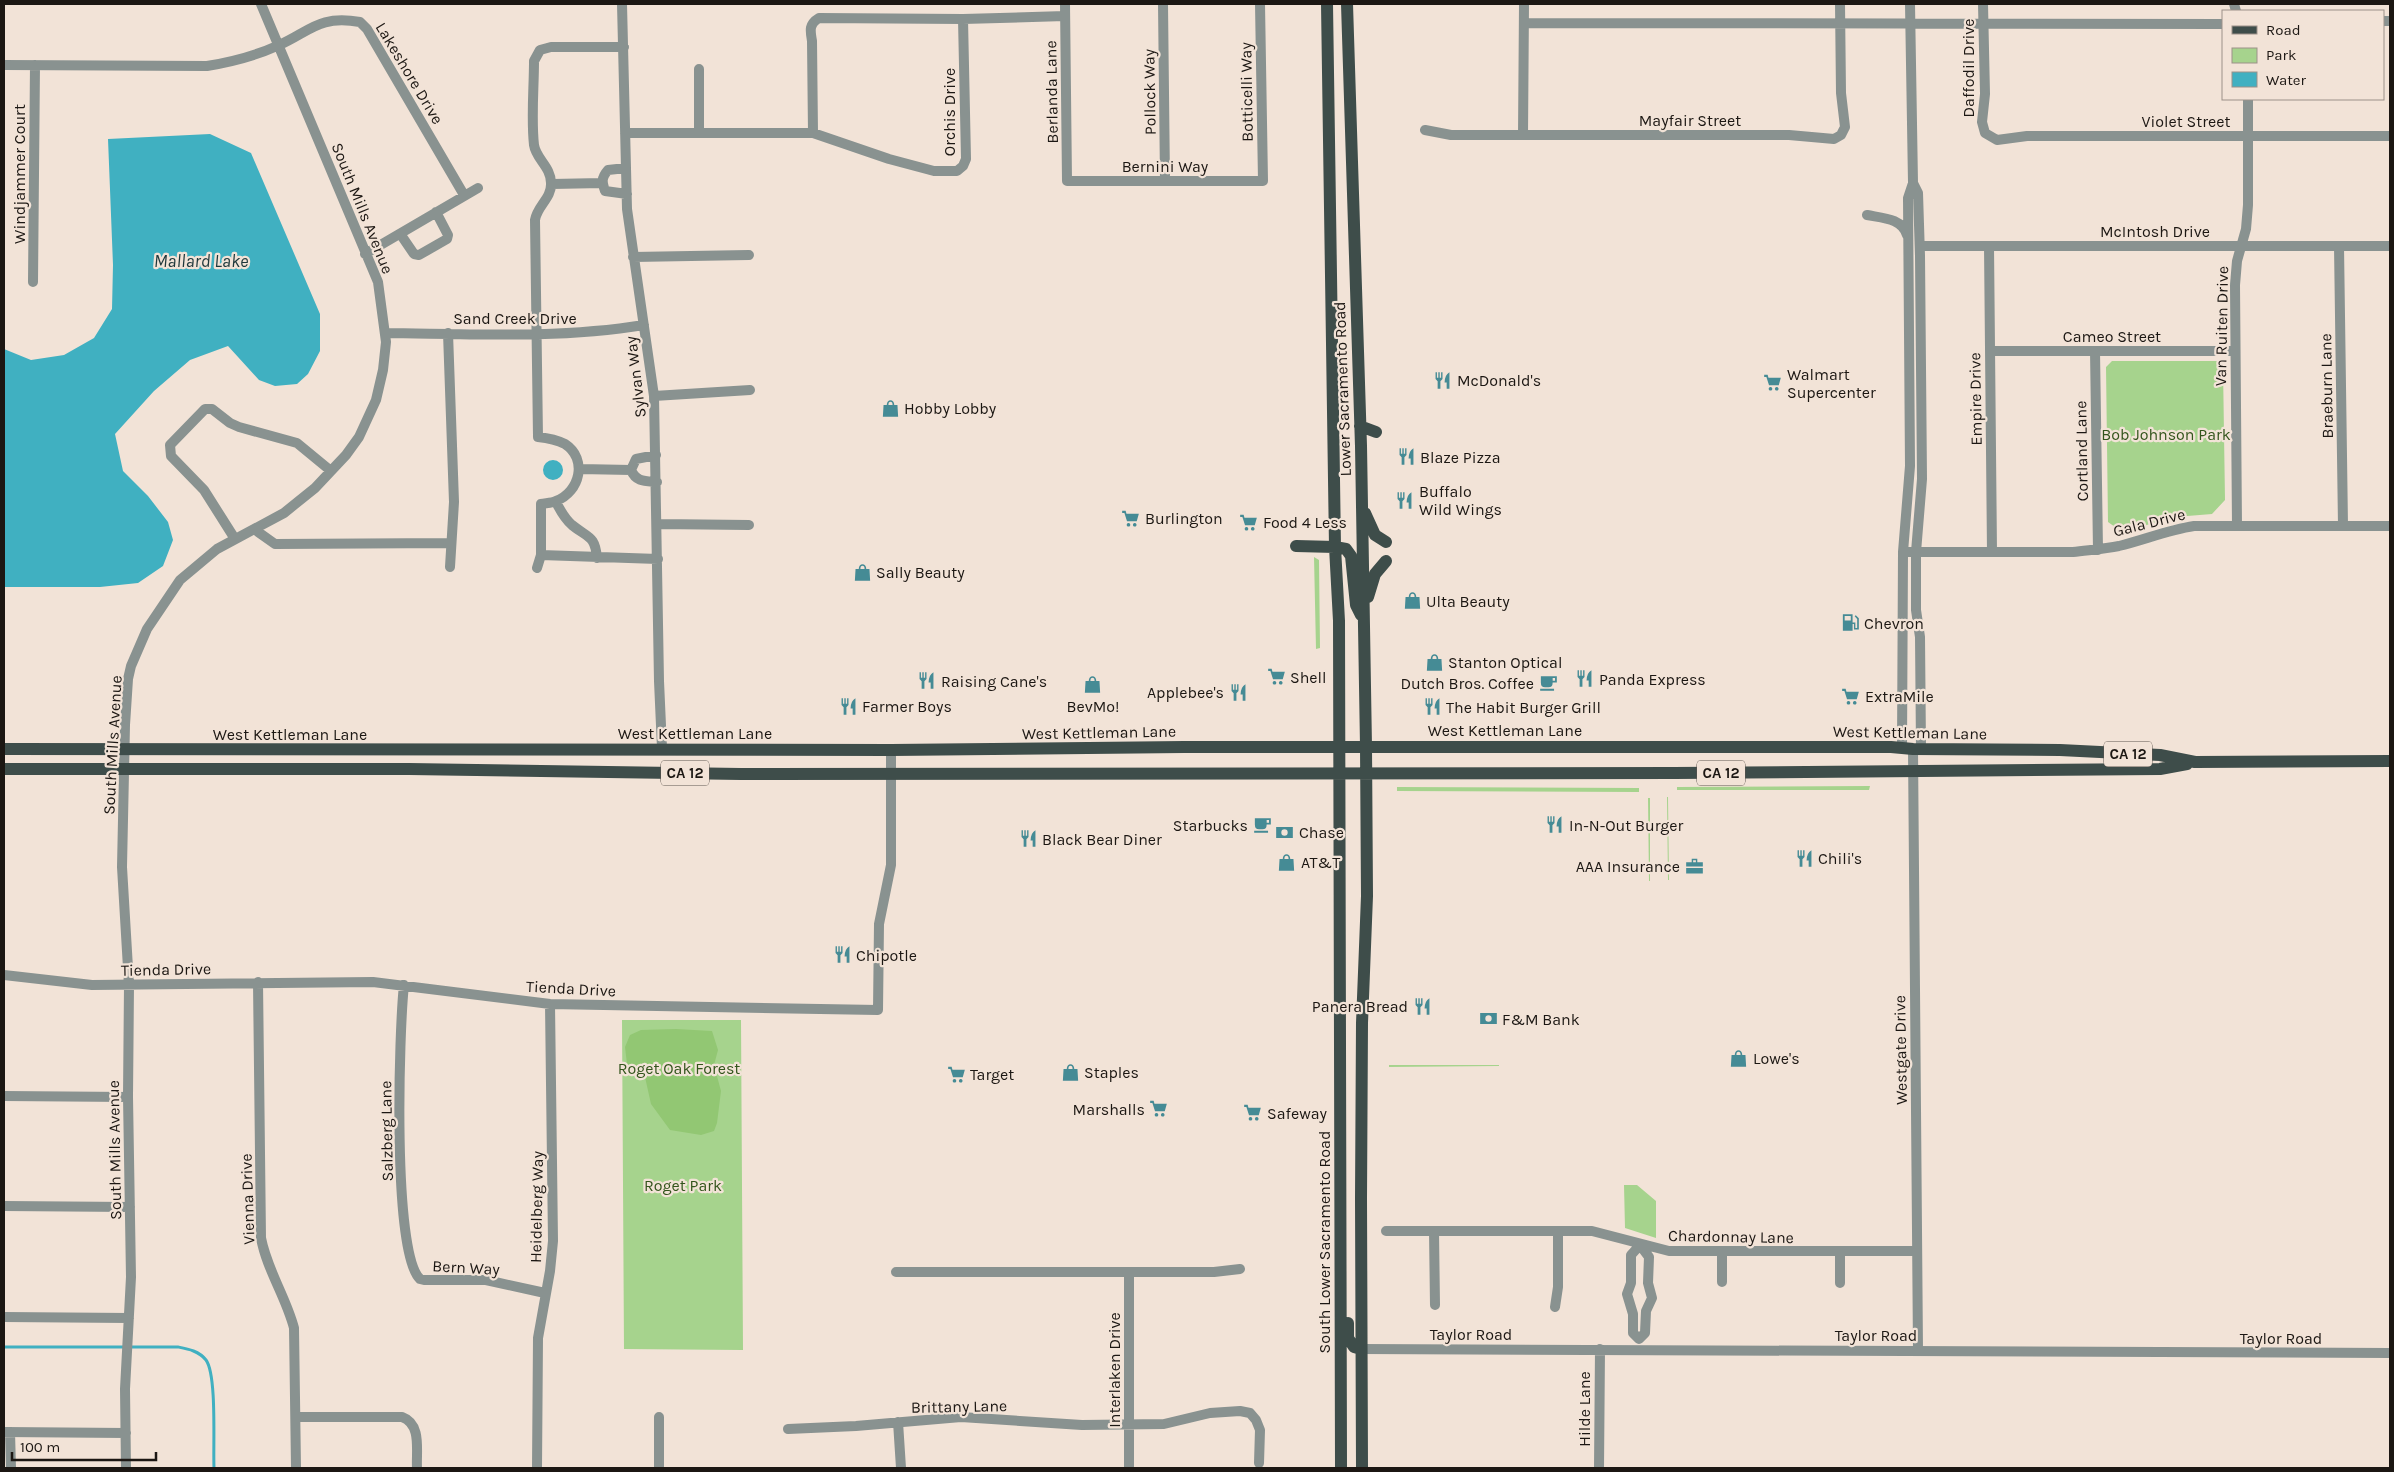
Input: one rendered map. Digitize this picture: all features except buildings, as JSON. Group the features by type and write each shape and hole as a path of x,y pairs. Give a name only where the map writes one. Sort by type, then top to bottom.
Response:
{"main road":[{"name":"Lower Sacramento Road","path":"1327,4 1335,547 1339,621 1340,747"},
{"name":"Lower Sacramento Road","path":"1346,4 1362,497 1366,773"},
{"path":"1360,426 1376,426"},
{"path":"1362,497 1365,516 1376,535 1386,542"},
{"path":"1296,546 1346,549 1351,556 1356,605 1364,622"},
{"path":"1364,622 1369,589 1375,574 1386,561"},
{"name":"West Kettleman Lane","path":"4,749 603,750 662,748 891,750 1366,746 2060,750 2160,755 2195,762 2390,761"},
{"name":"South Lower Sacramento Road","path":"1340,747 1341,1468"},
{"name":"West Kettleman Lane","path":"4,769 891,774 1914,772 2160,770 2195,762"},
{"path":"1362,1468 1362,1059 1367,896 1366,773"},
{"path":"1340,1298 1348,1312 1350,1342 1354,1347 1361,1349"}],"street":[{"name":"South Mills Avenue","path":"126,1468 125,1383 129,1318 130,1207 128,1097 129,985 122,867 124,750 128,679 131,666 147,629 180,580 217,549 284,513 331,472 359,437 376,400 383,370 385,333 378,282 261,4"},
{"name":"Sylvan Way","path":"622,4 627,194 633,257 654,396 662,748"},
{"name":"Berlanda Lane","path":"1064,4 1067,181"},
{"name":"Pollock Way","path":"1163,4 1165,181"},
{"name":"Botticelli Way","path":"1260,4 1263,181"},
{"path":"1523,135 1524,4"},
{"name":"Mayfair Street","path":"1425,130 1451,135 1789,135 1834,139 1841,135 1845,127 1841,93 1840,4"},
{"path":"1909,243 1906,229 1900,224 1867,215 1895,215 1902,213 1905,210 1913,182 1910,4"},
{"name":"Daffodil Drive","path":"1983,4 1985,87 1982,122 1985,133"},
{"path":"625,132 813,133 812,41 809,30 813,22 819,18 963,19 1065,16"},
{"name":"Orchis Drive","path":"813,133 917,168 946,172 957,171 963,166 966,159 963,19"},
{"name":"Lakeshore Drive","path":"4,65 207,66 234,61 278,46 315,24 326,21 349,20 363,24 464,196"},
{"path":"1524,23 2222,24"},
{"path":"537,568 541,555 541,504 556,502 565,496 578,478 580,469 577,457 566,445 538,437 535,220 536,212 550,195 552,184 550,175 534,146 534,61 536,53 551,47 624,46"},
{"name":"Windjammer Court","path":"33,282 35,65"},
{"path":"699,69 699,133"},
{"name":"Van Ruiten Drive","path":"2236,526 2235,285 2248,205 2248,100"},
{"name":"Violet Street","path":"1985,133 1997,140 2027,136 2390,136"},
{"path":"626,168 608,170 603,176 602,183 605,192 627,194"},
{"name":"Bernini Way","path":"1067,181 1263,181"},
{"path":"1912,749 1920,637 1916,610 1916,552 1922,479 1920,246 1918,193 1913,182"},
{"path":"552,184 602,183"},
{"path":"365,254 401,235 478,188"},
{"path":"1908,198 1910,466 1903,552 1912,749"},
{"path":"401,235 414,254 419,255 447,239 448,235 436,212"},
{"name":"McIntosh Drive","path":"1920,246 2390,246"},
{"name":"Empire Drive","path":"1989,246 1992,552"},
{"name":"Braeburn Lane","path":"2339,246 2343,526"},
{"path":"633,257 749,255"},
{"name":"Sand Creek Drive","path":"385,333 538,334 605,332 644,325"},
{"path":"448,333 454,502 450,566"},
{"name":"Cameo Street","path":"1990,351 2234,351"},
{"name":"Cortland Lane","path":"2095,351 2098,550"},
{"path":"654,396 750,390"},
{"path":"235,539 204,490 171,456 169,451 170,445 205,409 212,408 230,423 297,443 331,472"},
{"path":"631,470 636,459 642,456 656,456"},
{"path":"580,469 631,470"},
{"path":"631,470 634,476 640,480 657,482"},
{"path":"556,502 570,524 591,537 596,544 597,558"},
{"path":"658,524 749,525"},
{"name":"Gala Drive","path":"1903,552 2098,550 2120,546 2170,530 2194,526 2390,526"},
{"path":"254,529 275,544 451,543"},
{"path":"541,555 658,559"},
{"name":"Westgate Drive","path":"1912,749 1914,772 1918,1350"},
{"name":"Tienda Drive","path":"4,975 66,983 129,985 356,982 404,985 550,1004 878,1010 879,924 891,865 891,750"},
{"name":"Vienna Drive","path":"258,982 261,1238 268,1264 290,1312 294,1328 296,1468"},
{"name":"Salzberg Lane","path":"404,985 400,1035 402,1200 410,1258 416,1276"},
{"name":"Heidelberg Way","path":"537,1468 538,1338 550,1271 553,1241 550,1004"},
{"path":"4,1096 128,1097"},
{"path":"4,1206 130,1207"},
{"name":"Chardonnay Lane","path":"1386,1231 1600,1232 1640,1245 1669,1251 1918,1252"},
{"path":"1434,1231 1435,1305"},
{"path":"1555,1307 1558,1287 1558,1231"},
{"path":"1640,1245 1649,1257 1648,1283 1652,1298 1646,1311 1645,1333 1639,1344 1633,1333 1633,1314 1628,1299 1628,1290 1631,1283 1631,1255 1640,1245"},
{"path":"1722,1252 1722,1282"},
{"path":"1840,1252 1840,1283"},
{"path":"896,1272 1214,1272 1240,1269"},
{"name":"Interlaken Drive","path":"1129,1272 1129,1468"},
{"name":"Bern Way","path":"416,1276 420,1279 429,1280 486,1280 545,1293"},
{"path":"1631,1283 1648,1283"},
{"path":"4,1317 129,1318"},
{"name":"Taylor Road","path":"1361,1349 1600,1349 1639,1344 1918,1350 2390,1353"},
{"name":"Hilde Lane","path":"1599,1468 1600,1349"},
{"name":"Brittany Lane","path":"788,1429 856,1426 961,1417 1068,1424 1170,1424 1203,1414 1245,1412 1253,1416 1258,1425 1259,1463"},
{"path":"296,1417 402,1417 411,1422 416,1431 417,1468"},
{"path":"659,1417 659,1468"},
{"path":"898,1422 902,1468"},
{"path":"11,1468 7,1432 126,1434"}],"green space":[{"name":"Bob Johnson Park","path":"2112,361 2217,361 2223,367 2225,500 2212,514 2175,517 2122,532 2108,522 2106,367"},
{"path":"1314,557 1319,560 1320,648 1316,649"},
{"path":"1870,786 1869,790 1677,790 1677,787"},
{"path":"1397,787 1639,788 1639,792 1397,791"},
{"path":"1668,797 1669,880 1668,880"},
{"path":"1648,798 1650,798 1650,881 1649,881"},
{"name":"Roget Park","path":"622,1020 741,1020 743,1350 624,1349"},
{"name":"Roget Oak Forest","path":"641,1030 712,1031 718,1050 714,1065 721,1091 717,1123 714,1131 701,1135 670,1130 651,1104 645,1077 627,1064 625,1047 630,1035"},
{"path":"1389,1065 1499,1065 1499,1066 1389,1067"},
{"path":"1624,1185 1637,1185 1656,1201 1656,1238 1625,1228"}],"water":[{"name":"Mallard Lake","path":"210,134 251,153 320,314 320,351 308,374 297,384 275,386 259,380 228,346 190,360 154,391 115,434 123,471 148,496 168,522 173,540 163,566 138,583 100,587 4,587 4,349 31,360 64,355 94,338 112,309 113,265 108,139"},
{"path":"549,460 557,460 563,466 563,474 557,480 549,480 543,474 543,466"}],"waterway":[{"path":"4,1347 178,1347 197,1352 206,1360 212,1380 214,1468"}],"place":[{"name":"McDonald's","path":"1443,380"},
{"name":"Walmart Supercenter","path":"1773,383"},
{"name":"Hobby Lobby","path":"890,408"},
{"name":"Blaze Pizza","path":"1406,457"},
{"name":"Buffalo Wild Wings","path":"1405,500"},
{"name":"Burlington","path":"1131,518"},
{"name":"Food 4 Less","path":"1249,522"},
{"name":"Sally Beauty","path":"862,572"},
{"name":"Ulta Beauty","path":"1412,601"},
{"name":"Chevron","path":"1850,623"},
{"name":"Stanton Optical","path":"1434,662"},
{"name":"Shell","path":"1276,677"},
{"name":"Panda Express","path":"1585,679"},
{"name":"Raising Cane's","path":"927,681"},
{"name":"Dutch Bros. Coffee","path":"1548,683"},
{"name":"BevMo!","path":"1093,684"},
{"name":"Applebee's","path":"1238,692"},
{"name":"ExtraMile","path":"1851,696"},
{"name":"Farmer Boys","path":"848,706"},
{"name":"The Habit Burger Grill","path":"1432,707"},
{"name":"Starbucks","path":"1262,825"},
{"name":"In-N-Out Burger","path":"1555,825"},
{"name":"Chase","path":"1285,832"},
{"name":"Black Bear Diner","path":"1028,839"},
{"name":"Chili's","path":"1804,858"},
{"name":"AT&T","path":"1287,862"},
{"name":"AAA Insurance","path":"1694,866"},
{"name":"Chipotle","path":"842,955"},
{"name":"Panera Bread","path":"1422,1006"},
{"name":"F&M Bank","path":"1488,1019"},
{"name":"Lowe's","path":"1739,1058"},
{"name":"Staples","path":"1070,1072"},
{"name":"Target","path":"956,1074"},
{"name":"Marshalls","path":"1159,1109"},
{"name":"Safeway","path":"1253,1113"}]}
